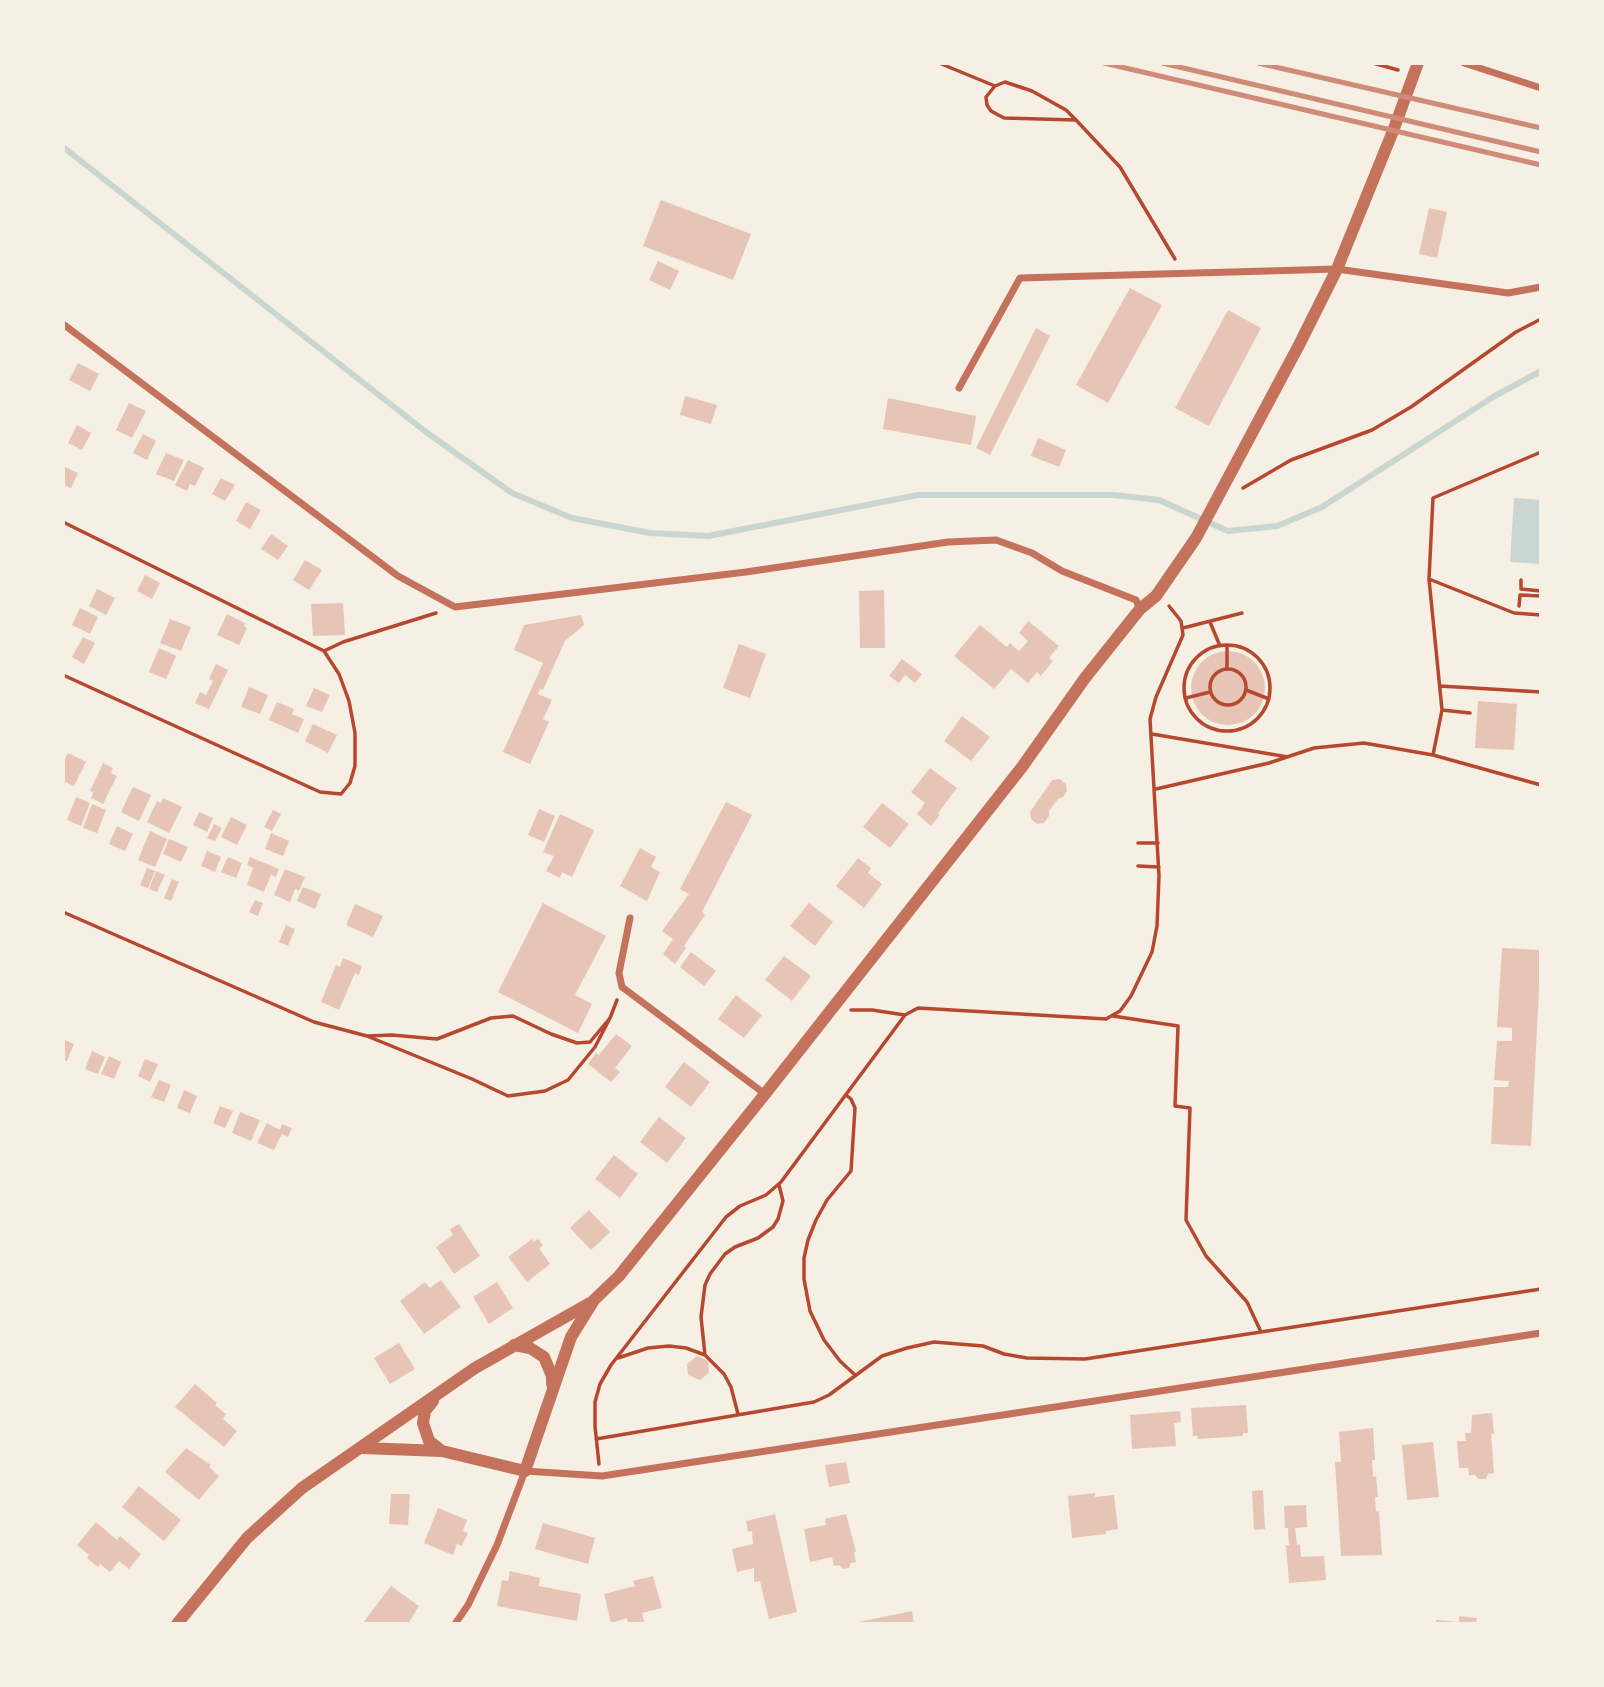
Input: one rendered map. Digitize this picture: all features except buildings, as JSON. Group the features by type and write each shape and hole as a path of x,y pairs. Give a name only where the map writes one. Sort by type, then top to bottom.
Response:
{"street":[{"path":"1464,63 1541,88"},
{"path":"455,1624 468,1605 497,1545 571,1337 594,1300 619,1276 765,1094 1022,767 1085,678 1140,609 1156,596 1196,538 1218,501 1336,269 1394,131 1416,68"},
{"path":"958,388 1020,278 1336,269 1508,293 1541,287"},
{"path":"63,324 398,576 455,607 746,572 948,542 996,540 1032,553 1062,571 1136,600 1140,609"},
{"path":"630,918 619,973 622,987 765,1094"},
{"path":"177,1624 247,1538 302,1488 475,1368 594,1300"},
{"path":"362,1448 442,1451 525,1471 602,1476 1541,1333"},
{"path":"514,1345 530,1348 544,1357 552,1376 553,1388"},
{"path":"437,1395 425,1411 423,1423 429,1441 442,1451"}],"path":[{"path":"939,63 995,86"},
{"path":"1373,63 1416,68"},
{"path":"1076,120 1004,118 991,111 986,97 995,86 1004,82 1032,91 1066,110 1076,120 1120,167 1183,273"},
{"path":"1235,493 1292,460 1372,430 1411,407 1516,332 1541,318"},
{"path":"1433,755 1442,710 1429,579 1433,498 1541,452"},
{"path":"63,522 324,651 339,674 349,701 355,733 355,766 350,783 341,794 320,792 63,675"},
{"path":"1429,579 1514,613 1541,615"},
{"path":"1521,580 1521,590 1541,591"},
{"path":"1519,606 1520,595 1541,596"},
{"path":"1114,1016 1131,996 1152,952 1159,901 1152,709 1183,635 1183,628 1170,607 1156,596"},
{"path":"324,651 343,642 455,607"},
{"path":"1183,628 1242,613"},
{"path":"1210,621 1220,646"},
{"path":"1234,645 1248,650 1259,659 1267,671 1270,685 1269,699 1263,712 1252,723 1226,731 1212,728 1200,721 1186,698 1185,684 1188,670 1196,659 1207,650 1227,646 1234,645"},
{"path":"1227,646 1227,668"},
{"path":"1227,668 1241,674 1245,679 1246,690 1240,700 1229,705 1217,702 1209,686 1214,674 1227,668"},
{"path":"1440,686 1541,692"},
{"path":"1246,690 1269,699"},
{"path":"1186,698 1210,692"},
{"path":"1442,710 1470,713"},
{"path":"1152,734 1289,757"},
{"path":"1156,789 1239,771 1314,748 1364,743 1433,755 1541,785"},
{"path":"1138,843 1158,843"},
{"path":"1138,866 1159,867"},
{"path":"63,912 314,1021 367,1036 508,1096 545,1091 568,1080 596,1047 622,987"},
{"path":"599,1464 595,1402 600,1384 615,1359 726,1217 740,1206 766,1195 779,1185 905,1014 918,1008 1098,1020 1114,1016 1178,1026 1175,1106 1190,1108 1186,1220 1206,1256 1247,1302 1261,1332"},
{"path":"848,1010 905,1014"},
{"path":"367,1036 437,1039 491,1018 513,1016 577,1043 590,1042 610,1018"},
{"path":"846,1094 855,1108 851,1171 827,1200 816,1220 804,1258 804,1279 810,1311 824,1340 855,1375"},
{"path":"705,1355 701,1317 705,1285 725,1254 773,1227 783,1201 779,1185"},
{"path":"596,1438 814,1402 830,1395 882,1356 934,1342 983,1346 1004,1354 1027,1358 1085,1359 1541,1289"},
{"path":"615,1359 661,1346 686,1348 705,1355 724,1374 731,1387 738,1414"}],"shaded area":[{"path":"1514,498 1541,500 1541,564 1510,562"}],"waterway":[{"path":"63,147 426,432 512,493 572,518 650,533 708,536 918,495 1113,495 1159,500 1228,531 1277,526 1322,507 1493,397 1541,371"}],"railway":[{"path":"1104,63 1541,165"},
{"path":"1162,63 1541,152"},
{"path":"1258,63 1541,128"}]}
